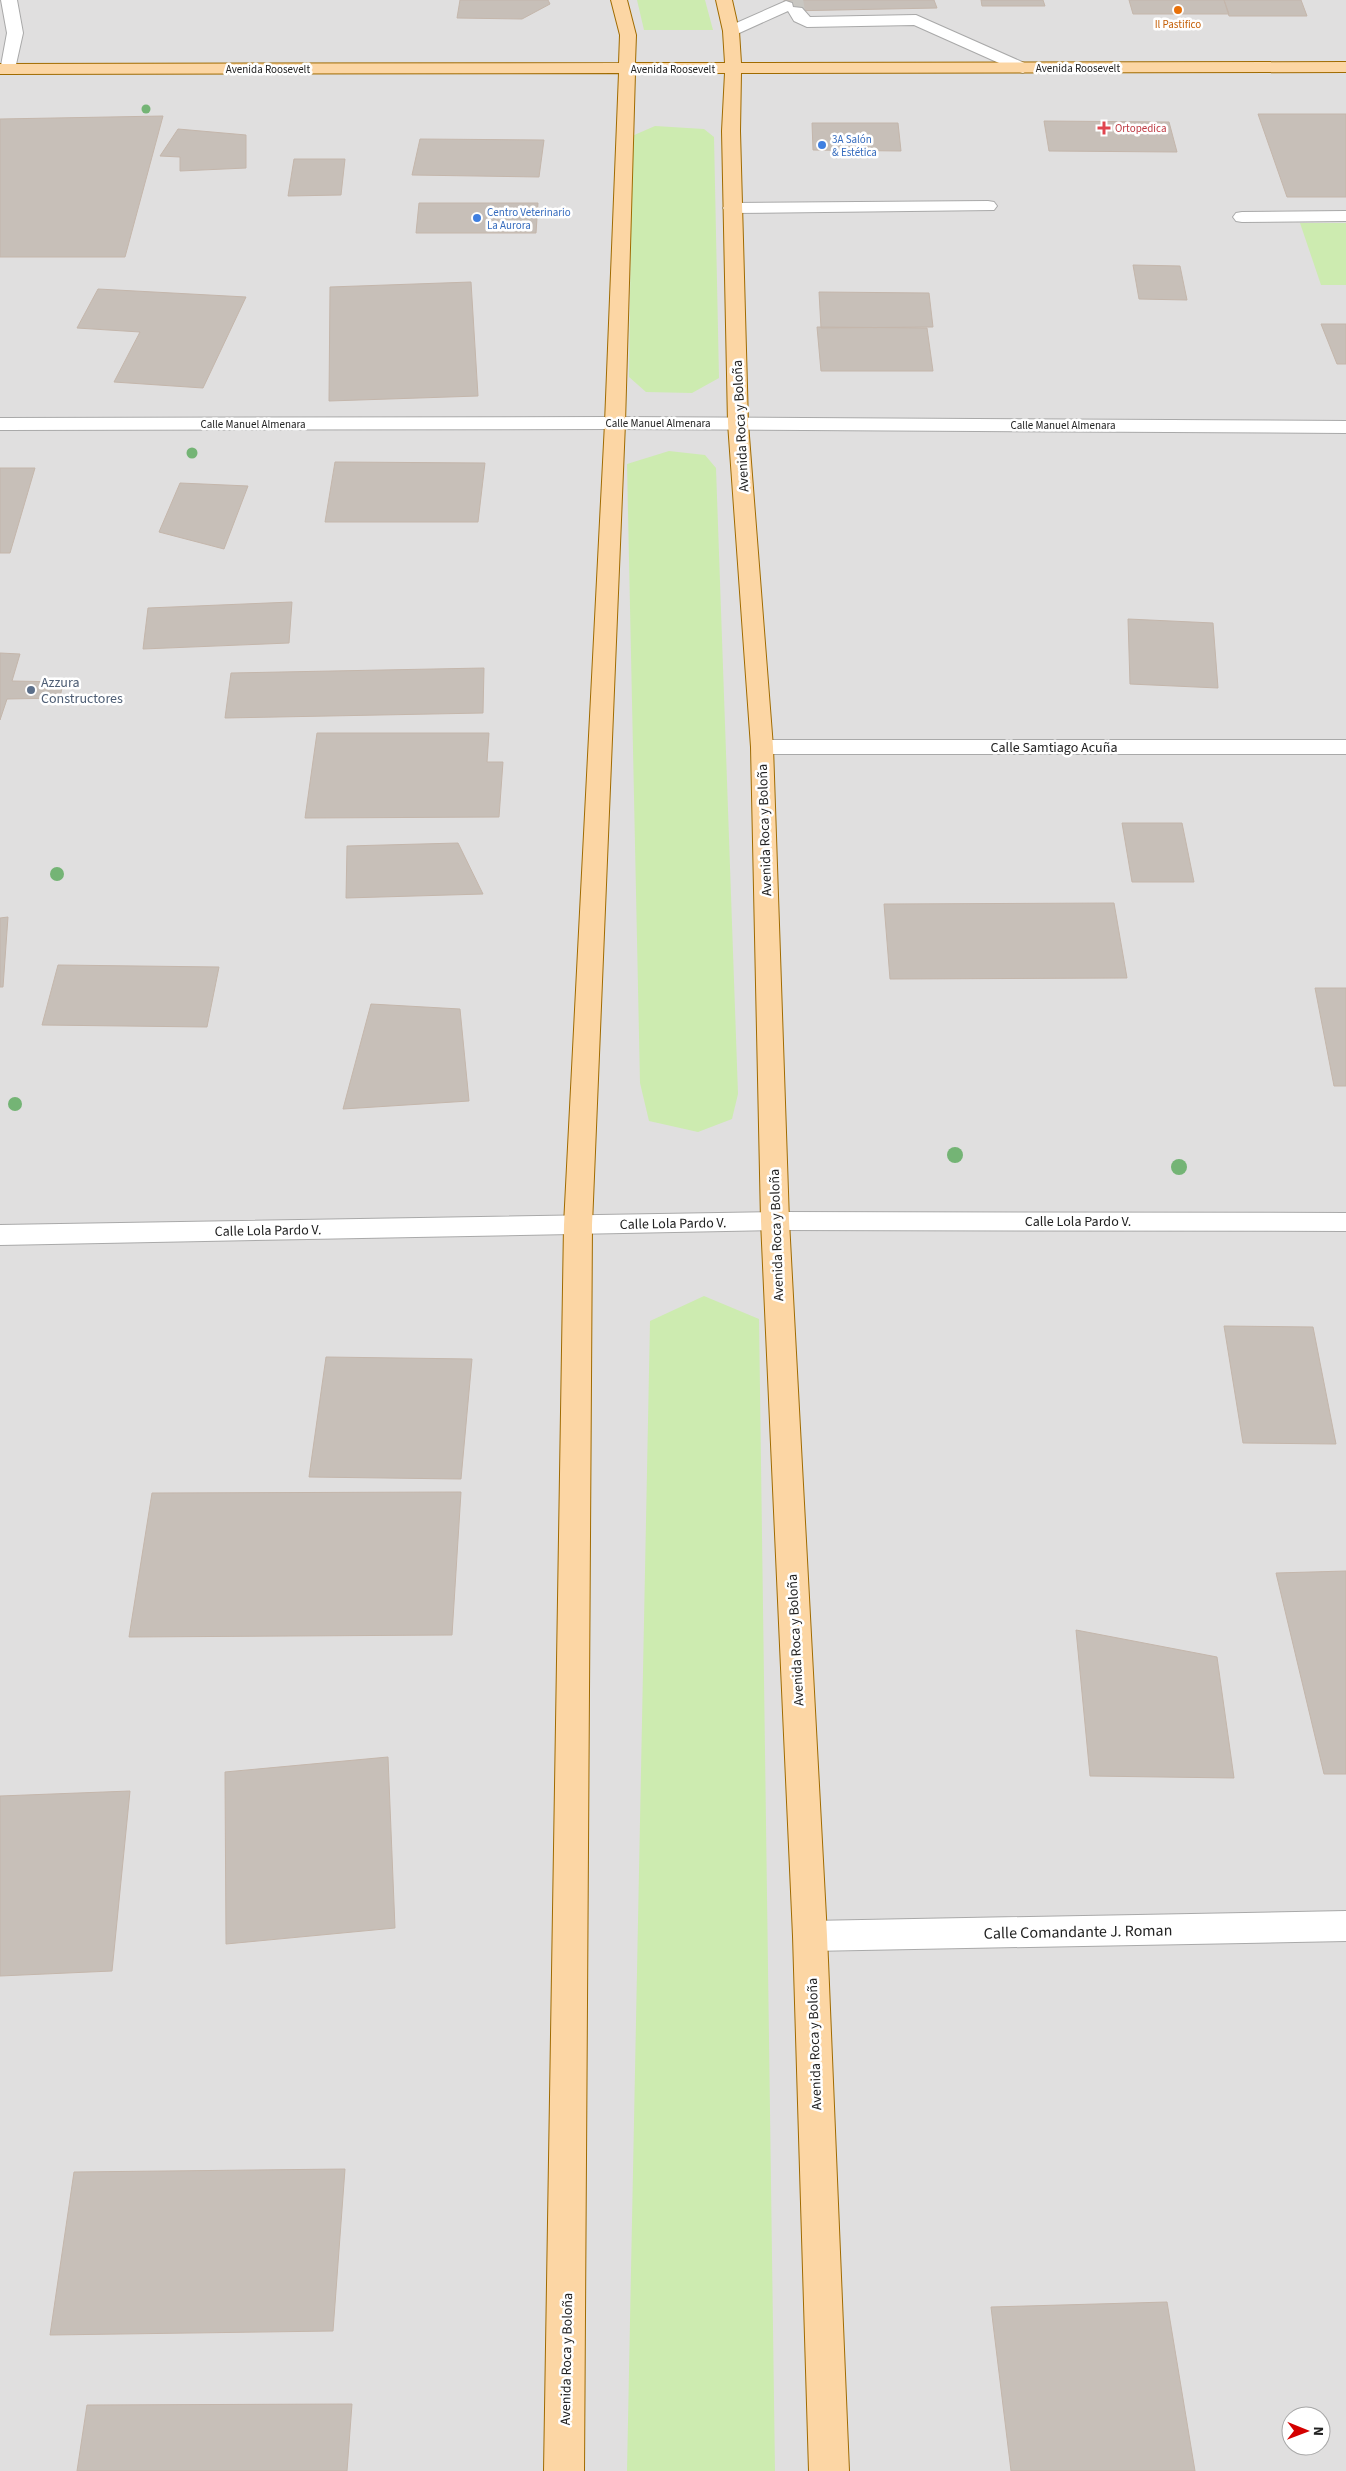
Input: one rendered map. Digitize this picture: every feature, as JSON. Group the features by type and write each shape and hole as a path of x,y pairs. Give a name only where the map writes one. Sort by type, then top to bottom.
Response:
{"main road":[{"name":"Avenida Roca y Boloña","path":"564,2471 578,1225 615,423 628,69 628,35 619,0"},
{"name":"Avenida Roca y Boloña","path":"724,0 731,31 733,69 731,112 732,208 738,423 762,747 775,1221 810,1936 829,2471"},
{"name":"Avenida Roosevelt","path":"4,69 1346,67"}],"street":[{"path":"4,69 16,33 9,0"},
{"path":"731,31 791,8 800,18 807,22 916,20 1023,68"},
{"path":"732,208 988,206"},
{"path":"1242,217 1346,216"},
{"name":"Calle Manuel Almenara","path":"0,424 738,423 1346,426"},
{"name":"Calle Samtiago Acuña","path":"762,747 1346,747"},
{"name":"Calle Lola Pardo V.","path":"0,1235 775,1221 1346,1222"},
{"name":"Calle Comandante J. Roman","path":"810,1936 1346,1926"}],"shaded area":[{"path":"0,0 1346,0 1346,2471 0,2471"}],"green space":[{"path":"637,0 705,0 713,30 644,30"},
{"path":"655,126 704,129 714,137 719,378 692,393 646,392 629,377 632,136"},
{"path":"1300,223 1346,223 1346,285 1321,285"},
{"path":"669,451 705,455 716,468 738,1094 732,1119 698,1132 649,1121 640,1083 627,464"},
{"path":"704,1296 759,1319 775,2471 627,2471 650,1321"}],"building":[{"path":"460,0 548,0 550,4 522,19 457,18"},
{"path":"784,0 934,0 937,8 787,11"},
{"path":"981,0 1043,0 1045,6 982,6"},
{"path":"1129,0 1224,0 1229,14 1133,14"},
{"path":"1224,0 1301,0 1307,16 1229,16"},
{"path":"1258,114 1346,114 1346,197 1287,197"},
{"path":"163,116 125,257 0,257 0,119"},
{"path":"1044,121 1169,122 1177,152 1049,151"},
{"path":"812,123 898,123 901,151 813,150"},
{"path":"178,129 246,135 246,168 180,171 180,157 160,156"},
{"path":"420,139 544,140 539,177 412,175"},
{"path":"294,159 345,159 341,195 288,196"},
{"name":"Centro Veterinario La Aurora","path":"419,203 538,203 536,233 416,233"},
{"path":"1133,265 1180,266 1187,300 1139,299"},
{"path":"471,282 478,396 329,401 330,287"},
{"path":"98,289 246,297 203,388 114,382 140,332 77,328"},
{"path":"819,292 929,293 933,327 821,328"},
{"path":"1321,324 1346,324 1346,364 1337,364"},
{"path":"817,327 927,328 933,371 821,371"},
{"path":"335,462 485,463 478,522 325,522"},
{"path":"0,468 35,468 10,553 0,553"},
{"path":"180,483 248,486 224,549 159,532"},
{"path":"292,602 289,643 143,649 148,608"},
{"path":"1128,619 1213,623 1218,688 1130,684"},
{"name":"Azzura Constructores","path":"0,653 20,654 12,681 63,682 60,698 7,699 0,720"},
{"path":"484,668 483,713 225,718 231,673"},
{"path":"317,733 489,733 487,762 503,762 499,817 305,818"},
{"path":"1122,823 1182,823 1194,882 1132,882"},
{"path":"458,843 483,894 346,898 347,846"},
{"path":"1114,903 1127,978 890,979 884,904"},
{"path":"8,917 3,987 0,987 0,918"},
{"path":"58,965 219,967 207,1027 42,1025"},
{"path":"1315,988 1346,988 1346,1086 1334,1086"},
{"path":"371,1004 460,1009 469,1101 343,1109"},
{"path":"1224,1326 1313,1327 1336,1444 1243,1443"},
{"path":"326,1357 472,1359 461,1479 309,1477"},
{"path":"461,1492 452,1635 129,1637 152,1493"},
{"path":"1346,1571 1346,1774 1324,1774 1276,1573"},
{"path":"1076,1630 1217,1657 1234,1778 1090,1776"},
{"path":"388,1757 395,1928 226,1944 225,1772"},
{"path":"130,1791 112,1971 0,1976 0,1796"},
{"path":"345,2169 333,2331 50,2335 74,2172"},
{"path":"1167,2302 1195,2471 1011,2471 991,2307"},
{"path":"352,2404 347,2471 77,2471 87,2405"}],"tunnel":[{"path":"794,0 796,11"}],"place":[{"name":"Il Pastifico","path":"1178,10"},
{"name":"Ortopedica","path":"1104,128"},
{"name":"3A Salón & Estética","path":"822,145"},
{"name":"Centro Veterinario La Aurora","path":"477,218"},
{"name":"Azzura Constructores","path":"31,690"}]}
